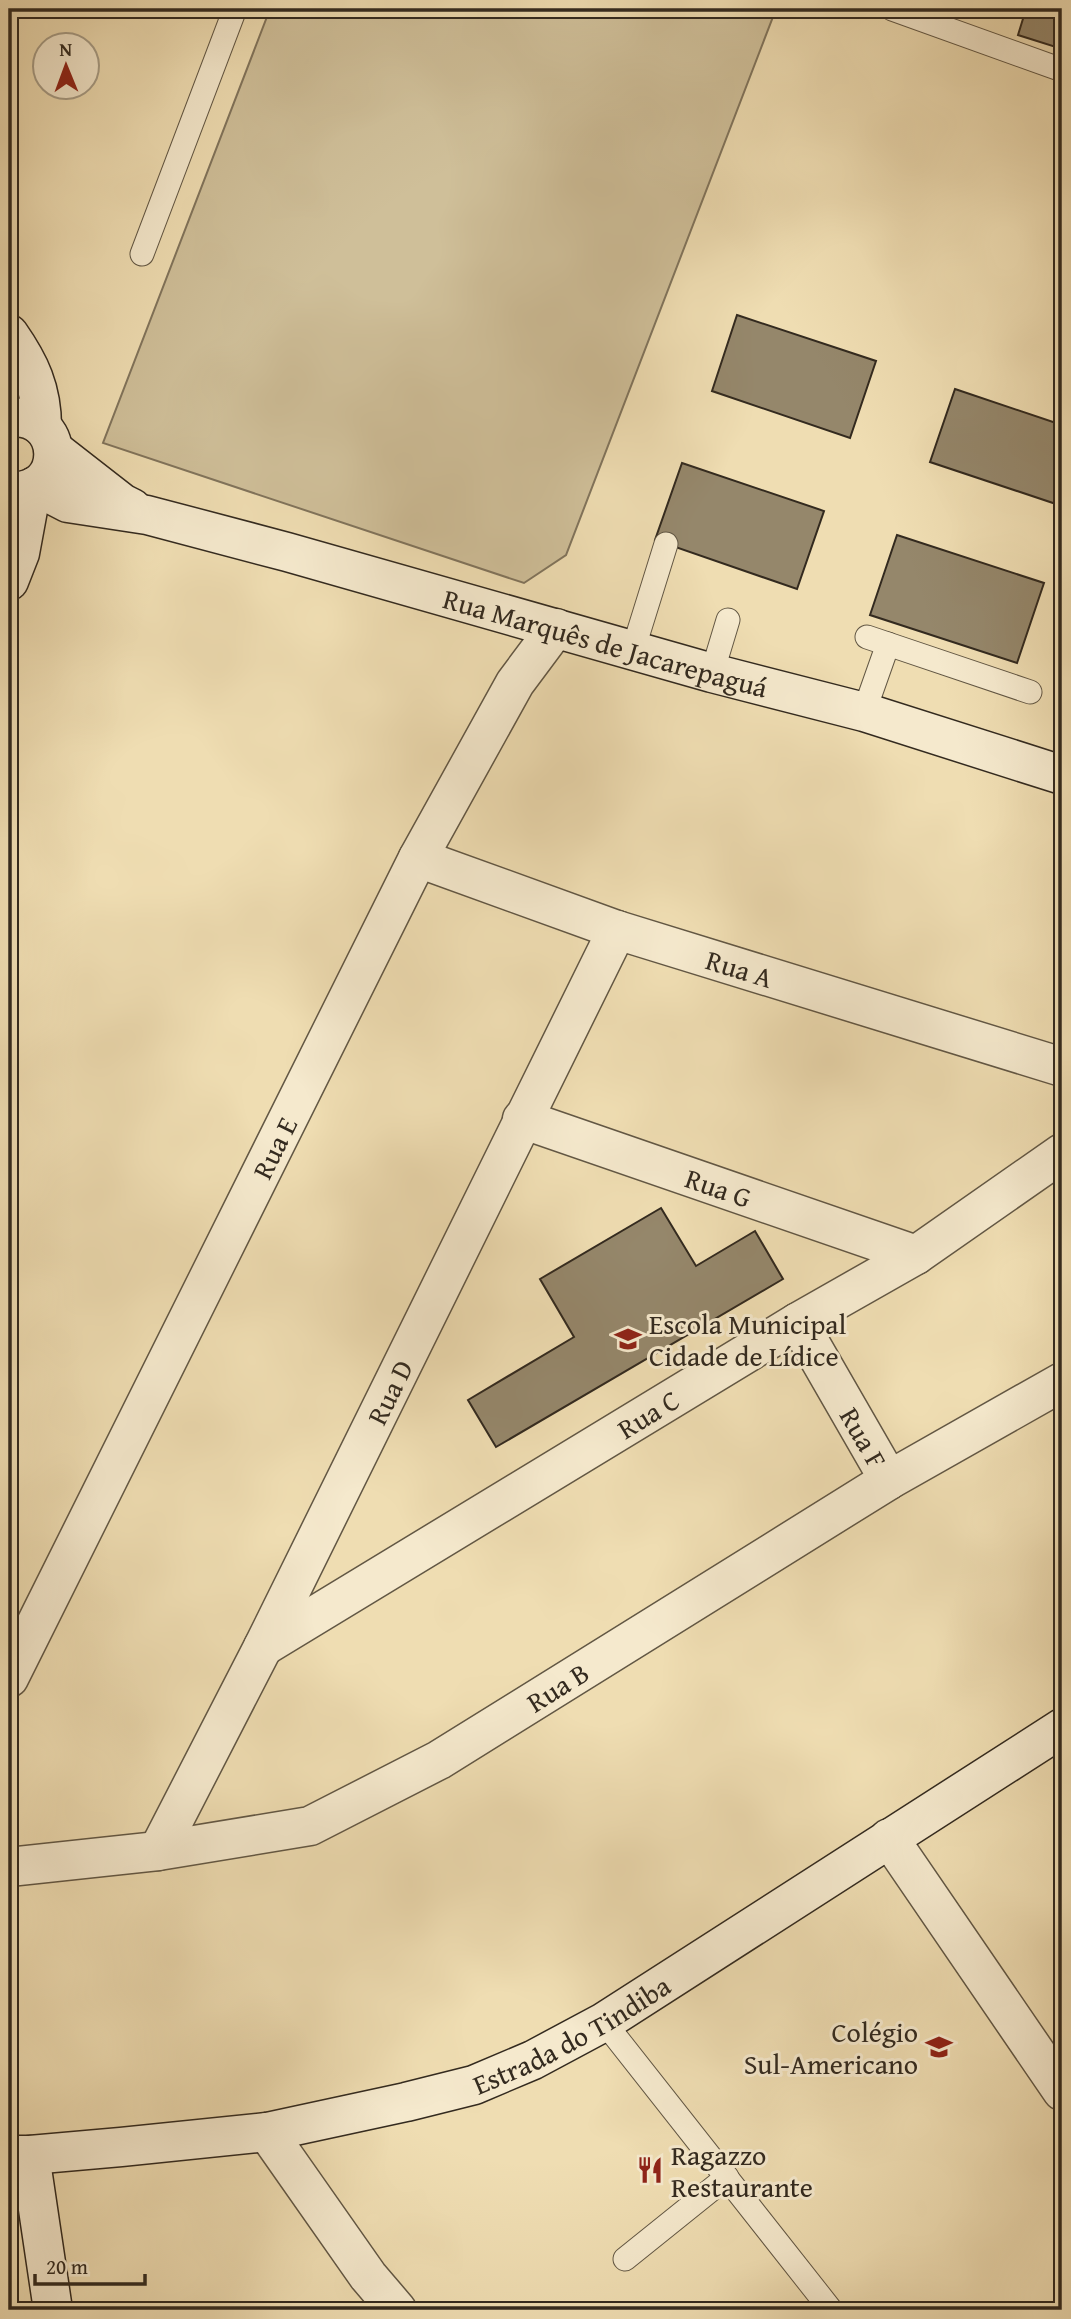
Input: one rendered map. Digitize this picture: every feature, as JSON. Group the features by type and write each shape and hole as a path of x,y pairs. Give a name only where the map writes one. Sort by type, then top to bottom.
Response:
{"street":[{"path":"9,334 28,361 42,404 35,432 52,465 47,477 25,488 20,553 9,581"},
{"name":"Rua Marquês de Jacarepaguá","path":"35,432 122,503 147,515"},
{"name":"Rua Marquês de Jacarepaguá","path":"25,488 68,503 147,515 712,673 864,712 1062,775"},
{"name":"Rua E","path":"9,1678 418,858 515,682 556,628"},
{"name":"Rua A","path":"418,858 617,930 1062,1067"},
{"name":"Rua D","path":"158,1851 263,1647 617,930"},
{"name":"Rua G","path":"522,1119 916,1255"},
{"name":"Rua C","path":"263,1647 798,1322 916,1255 1062,1153"},
{"name":"Rua F","path":"798,1322 889,1480"},
{"name":"Rua B","path":"9,1867 158,1851 310,1825 439,1760 889,1480 1062,1382"},
{"name":"Estrada do Tindiba","path":"19,2155 267,2132 474,2085 534,2060 604,2022 1062,1728"},
{"path":"890,1838 1062,2091"},
{"path":"267,2132 368,2276 397,2310"},
{"path":"19,2155 53,2310"}],"lane":[{"path":"142,254 235,9"},
{"path":"892,9 1062,70"},
{"path":"633,650 666,544"},
{"path":"712,673 728,620"},
{"path":"864,712 878,641 1030,692"},
{"path":"604,2022 831,2310"},
{"path":"625,2259 727,2177"}],"shaded area":[{"path":"270,9 776,9 566,555 524,583 103,443"}],"building":[{"path":"1026,9 1062,9 1062,49 1018,35"},
{"path":"737,315 876,361 850,438 712,391"},
{"path":"955,389 1062,425 1062,506 930,462"},
{"path":"682,463 824,511 797,589 655,540"},
{"path":"897,535 1044,583 1017,663 870,615"},
{"path":"661,1208 696,1266 755,1231 783,1279 496,1447 468,1400 574,1337 540,1279"}],"place":[{"name":"Escola Municipal Cidade de Lídice","path":"628,1339"},
{"name":"Colégio Sul-Americano","path":"939,2047"},
{"name":"Ragazzo Restaurante","path":"650,2170"}]}
